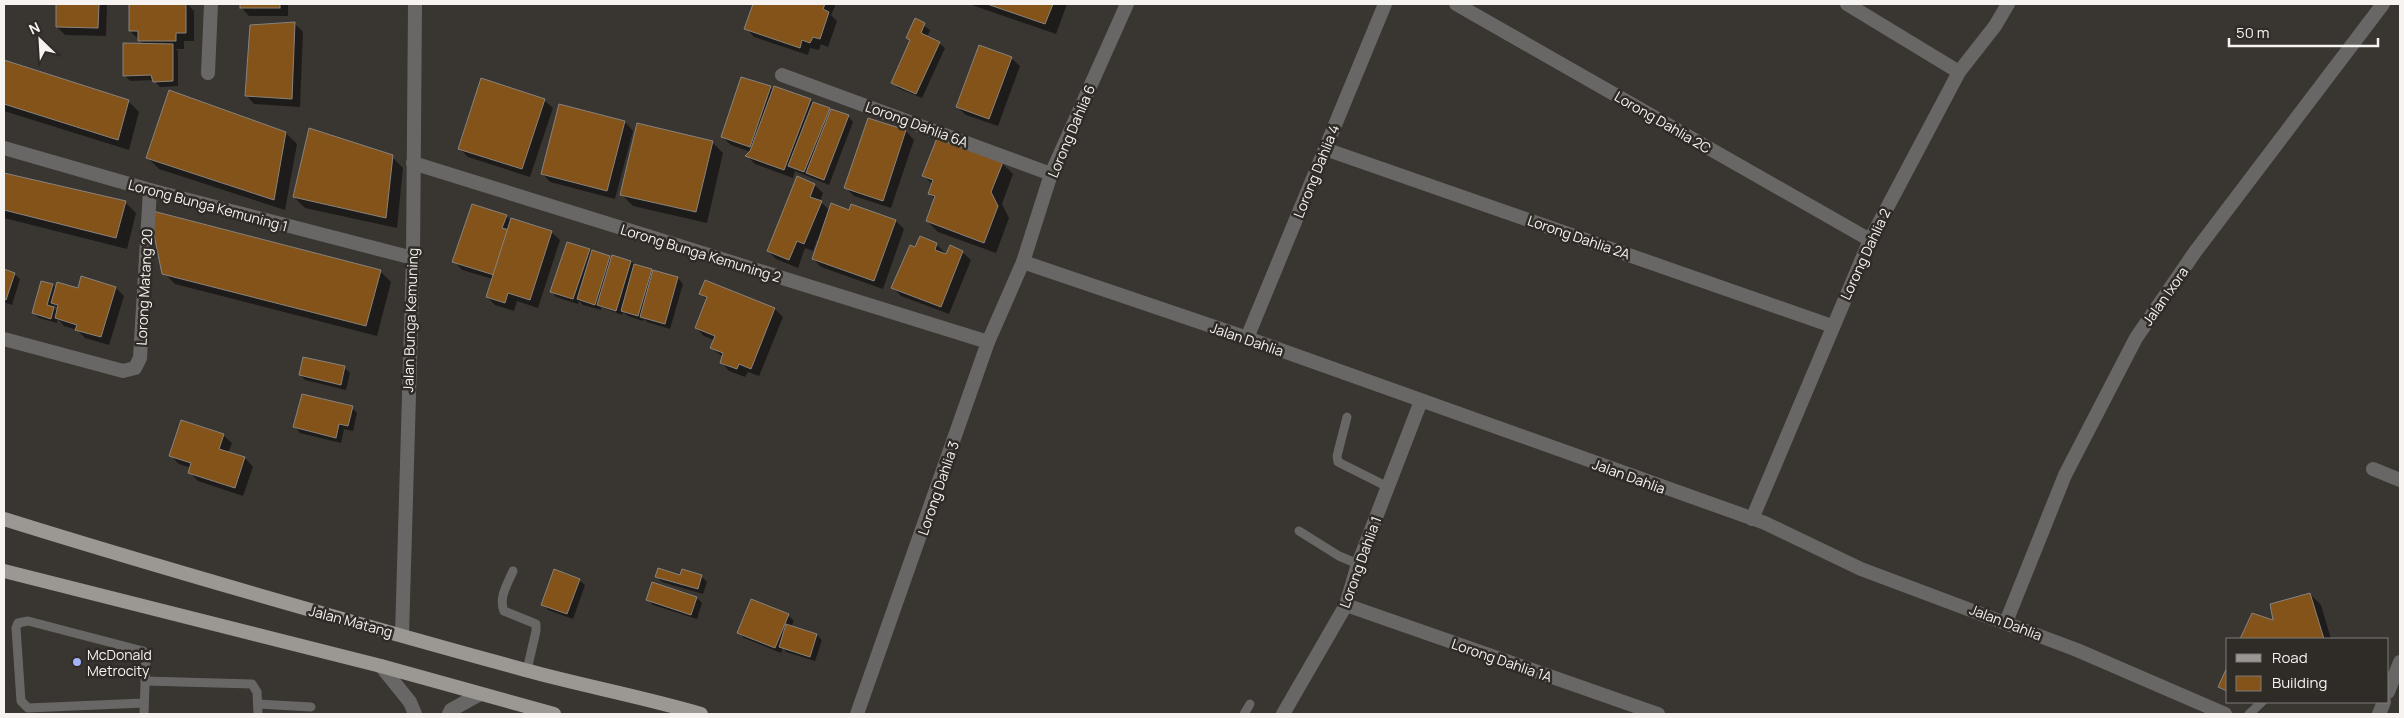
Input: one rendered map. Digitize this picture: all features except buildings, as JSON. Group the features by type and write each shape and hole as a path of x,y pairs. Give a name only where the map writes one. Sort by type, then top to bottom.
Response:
{"main road":[{"name":"Jalan Matang","path":"4,520 206,581 527,670 701,714"},
{"path":"4,571 381,666 554,714"}],"street":[{"path":"208,73 211,4"},
{"name":"Jalan Bunga Kemuning","path":"402,635 413,258 415,4"},
{"name":"Lorong Dahlia 6","path":"1023,262 1051,174 1127,4"},
{"name":"Lorong Dahlia 4","path":"1247,338 1385,4"},
{"name":"Lorong Dahlia 2C","path":"1456,4 1870,240"},
{"path":"1847,4 1959,72"},
{"name":"Lorong Dahlia 2","path":"1752,519 1870,240 1959,72 1995,26 2008,4"},
{"name":"Jalan Ixora","path":"2006,622 2064,475 2136,338 2195,252 2383,4"},
{"name":"Lorong Dahlia 6A","path":"782,75 1051,174"},
{"name":"Lorong Bunga Kemuning 1","path":"4,148 150,190 413,258"},
{"name":"Lorong Dahlia 2A","path":"1325,149 1832,326"},
{"name":"Lorong Bunga Kemuning 2","path":"414,163 988,342"},
{"name":"Lorong Matang 20","path":"4,339 123,371 135,368 140,358 150,190"},
{"name":"Jalan Dahlia","path":"1023,262 1247,338 1421,402 1765,523 1861,569 2077,650 2224,714"},
{"name":"Lorong Dahlia 3","path":"857,714 988,342 1023,262"},
{"name":"Lorong Dahlia 1","path":"1282,714 1346,605 1358,564 1421,402"},
{"path":"2373,469 2400,480"},
{"name":"Lorong Dahlia 1A","path":"1346,605 1658,714"},
{"path":"2389,688 2400,662"},
{"path":"381,666 410,702 415,714"},
{"path":"449,714 451,710 480,694"}],"lane":[{"path":"1347,418 1337,456 1338,462 1388,487"},
{"path":"1299,531 1339,556 1358,564"},
{"path":"512,571 502,599 504,611 536,624 527,670"},
{"path":"144,703 28,708 23,706 21,701 16,628 18,624 28,621 138,649 146,655 144,714"},
{"path":"145,680 252,684 257,692 258,714"},
{"path":"2249,714 2261,703"},
{"path":"258,704 311,707"},
{"path":"1244,714 1250,704"}],"place":[{"name":"McDonald Metrocity","path":"77,662"}]}
